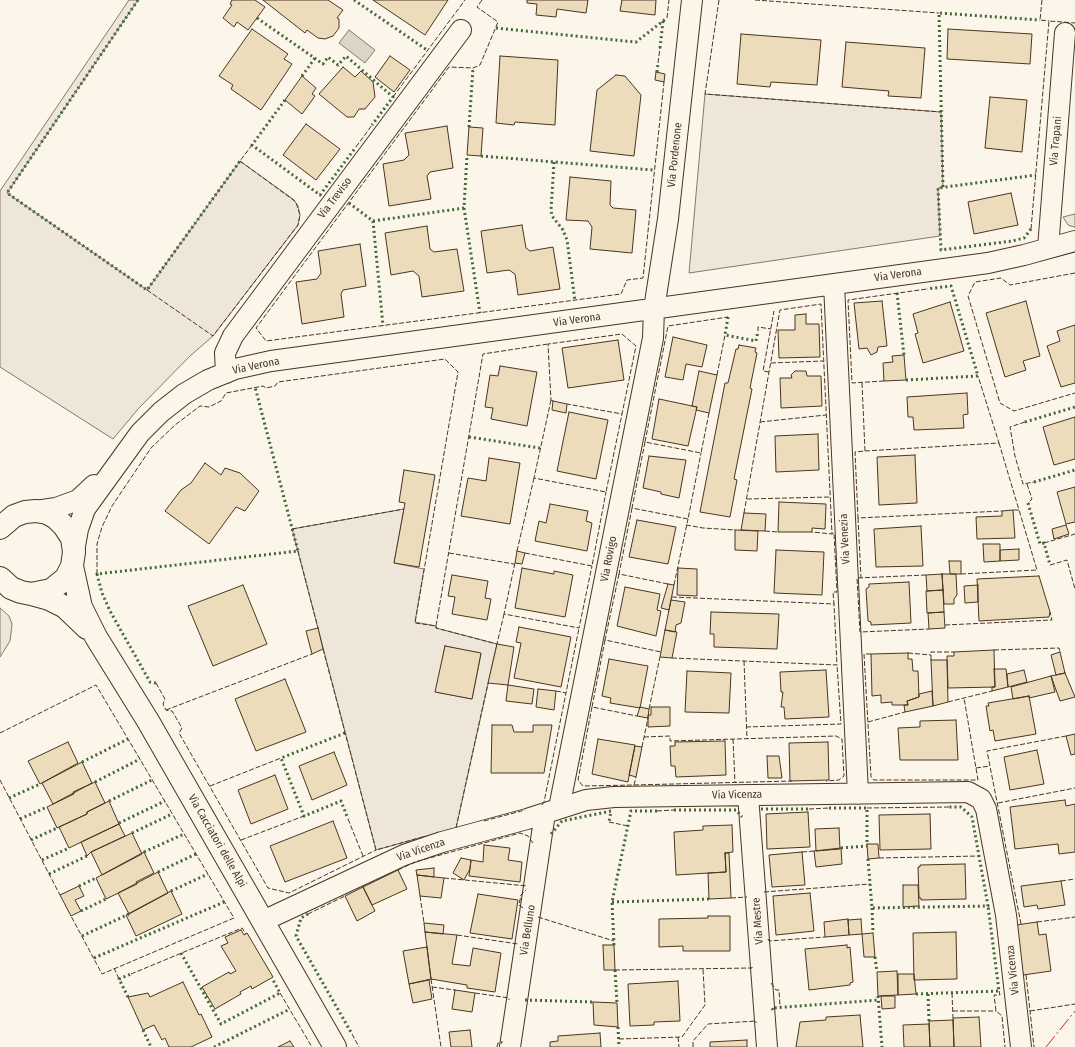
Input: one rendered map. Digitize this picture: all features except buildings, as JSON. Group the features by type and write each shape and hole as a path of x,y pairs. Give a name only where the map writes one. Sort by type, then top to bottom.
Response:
{"street":[{"name":"Via Pordenone","path":"654,309 668,219 692,0"},
{"name":"Via Treviso","path":"226,373 225,353 233,336 461,30"},
{"name":"Via Trapani","path":"1048,248 1065,33"},
{"name":"Via Verona","path":"73,558 78,529 85,509 113,468 140,433 161,412 196,386 226,373 271,361 1000,261 1075,240"},
{"name":"Via Venezia","path":"834,284 858,794"},
{"name":"Via Rovigo","path":"552,811 653,338 654,309"},
{"name":"Via Verona","path":"36,511 56,508 78,500 113,468"},
{"path":"0,528 14,516 25,512 36,511"},
{"name":"Via Cacciatori delle Alpi","path":"36,511 56,518 64,526 72,538 73,558 81,607 96,637 148,721 335,1047"},
{"name":"Via Cacciatori delle Alpi","path":"11,587 41,593 59,585 66,578 73,558"},
{"name":"Via Cacciatori delle Alpi","path":"11,587 49,599 65,608 96,637"},
{"name":"Via Vicenza","path":"263,921 404,855 442,842 579,802 600,798 968,792 975,795 983,802 1006,915 1021,1047"},
{"name":"Via Mestre","path":"748,795 767,1047"},
{"name":"Via Belluno","path":"510,1047 552,811"}],"shaded area":[{"path":"129,0 138,0 7,193 147,290 240,161 293,199 298,206 300,215 298,225 213,336 190,356 138,409 113,439 0,367 0,191"},
{"path":"349,30 375,50 365,63 339,43"},
{"path":"705,94 941,112 943,187 938,188 940,236 689,273"},
{"path":"1075,214 1075,227 1068,225 1063,217"},
{"path":"404,509 394,563 424,569 415,622 436,626 436,628 497,644 456,828 376,850 292,529","holes":["445,646 481,654 472,699 436,692"]},
{"path":"0,608 9,616 12,624 10,641 0,657"}],"hedge":[{"path":"138,0 7,193 147,290 240,161"},
{"path":"354,0 427,50"},
{"path":"943,187 939,13 1040,20"},
{"path":"257,18 323,64 328,57 338,65 346,56 393,97 372,125"},
{"path":"496,28 636,42 667,18"},
{"path":"660,48 663,21"},
{"path":"302,76 315,58"},
{"path":"657,72 658,63"},
{"path":"469,127 473,68"},
{"path":"285,100 252,145 320,195 356,147"},
{"path":"373,221 464,208 467,155"},
{"path":"481,156 653,170"},
{"path":"554,162 551,210 552,216 563,230 567,240 575,301"},
{"path":"1031,229 1024,238 1012,241 941,250 938,188 1036,175"},
{"path":"349,203 373,221 383,326"},
{"path":"464,208 480,313"},
{"path":"906,380 978,376 951,286 927,289"},
{"path":"897,293 904,355"},
{"path":"728,317 725,335 756,341 758,331"},
{"path":"156,683 150,682 110,611 102,593 97,574 298,551 255,387"},
{"path":"1025,422 1075,407"},
{"path":"469,437 540,448"},
{"path":"1034,482 1075,470"},
{"path":"1028,503 1040,544 1044,543 1050,565"},
{"path":"345,733 281,758 304,816 341,801 348,819"},
{"path":"82,762 128,739"},
{"path":"95,782 140,759"},
{"path":"109,801 152,780"},
{"path":"9,798 40,784"},
{"path":"119,823 165,801"},
{"path":"20,819 47,807"},
{"path":"868,859 872,908 988,906 972,817 961,807 949,807"},
{"path":"829,808 867,808 867,844"},
{"path":"761,809 809,809"},
{"path":"674,810 736,810 742,817"},
{"path":"551,834 562,821 611,811 609,822"},
{"path":"614,945 612,902 631,811 657,811"},
{"path":"132,833 172,814"},
{"path":"31,840 57,828"},
{"path":"144,852 184,834"},
{"path":"841,848 867,846"},
{"path":"42,860 69,848"},
{"path":"158,872 196,854"},
{"path":"49,874 87,856"},
{"path":"171,891 208,874"},
{"path":"79,886 96,878"},
{"path":"81,911 106,899"},
{"path":"612,902 709,899"},
{"path":"94,958 224,902"},
{"path":"916,994 999,991 988,906"},
{"path":"872,908 873,933"},
{"path":"82,936 129,914"},
{"path":"308,914 301,918 296,936 352,1034"},
{"path":"181,953 221,1024 280,993 272,978"},
{"path":"875,957 877,972"},
{"path":"615,970 617,1003"},
{"path":"128,997 119,979 131,974"},
{"path":"928,994 929,1021"},
{"path":"878,996 882,1047"},
{"path":"525,1000 593,1002"},
{"path":"773,1010 772,1008 879,1000"},
{"path":"214,1047 290,1009"},
{"path":"618,1027 619,1047"},
{"path":"143,1030 151,1047"}],"fence":[{"path":"393,97 465,0"},
{"path":"482,0 477,7 498,22 480,65 473,68 449,67 256,328 266,341 621,294 627,280 643,278 664,82"},
{"path":"667,18 669,0"},
{"path":"719,0 705,94 941,112"},
{"path":"755,0 939,13"},
{"path":"1042,0 1040,20 1049,21"},
{"path":"1031,229 1049,21 1075,23"},
{"path":"658,63 660,48"},
{"path":"356,147 372,125"},
{"path":"147,290 213,336 298,225 300,215 296,202 240,161 252,145"},
{"path":"1075,273 1010,285 1001,278 975,282 968,296 1000,403 1014,411 1075,393"},
{"path":"884,381 852,383 848,300 927,289"},
{"path":"744,513 780,310 821,304 832,534 812,532"},
{"path":"769,372 763,371 774,311"},
{"path":"709,413 701,453 645,442 668,326 728,317"},
{"path":"758,331 758,327 771,329"},
{"path":"553,401 551,400 548,344 622,334 636,346 622,414 567,404"},
{"path":"717,375 725,335"},
{"path":"97,574 97,544 102,527 112,506 151,448 175,425 200,406 209,407 221,401 226,393 263,386 266,388 275,386 278,382 445,359 458,372 415,623 436,626 483,354 548,344"},
{"path":"771,363 823,361"},
{"path":"865,451 999,443 978,376"},
{"path":"862,383 865,451 855,452 858,518 1002,511"},
{"path":"551,400 534,478 606,492 622,414"},
{"path":"760,422 826,415"},
{"path":"1025,422 1010,427 1015,456 1023,484 1034,482"},
{"path":"645,442 632,508 688,519 701,453"},
{"path":"999,443 1019,510 1013,510"},
{"path":"517,551 534,478"},
{"path":"1027,484 1032,499 1028,503"},
{"path":"525,553 592,566 606,492"},
{"path":"747,499 830,497"},
{"path":"632,508 619,574 668,584"},
{"path":"292,529 404,509"},
{"path":"961,574 1037,570 1019,510"},
{"path":"858,518 861,578"},
{"path":"674,585 688,519"},
{"path":"686,525 703,528 735,530"},
{"path":"765,531 778,532"},
{"path":"672,597 834,604 833,592 837,592 834,533 832,534"},
{"path":"1044,543 1075,534"},
{"path":"298,551 318,628"},
{"path":"449,553 514,564"},
{"path":"1050,565 1067,560 1075,589"},
{"path":"515,563 504,614 579,628 592,566"},
{"path":"619,574 605,640 661,652"},
{"path":"926,575 857,578 860,632 929,629"},
{"path":"672,658 837,665 834,604"},
{"path":"945,625 1052,620 1050,612"},
{"path":"436,626 436,628 497,644 504,614"},
{"path":"556,691 566,693 579,628"},
{"path":"605,640 592,707 637,716"},
{"path":"994,650 1059,648 1060,652"},
{"path":"323,649 376,850 426,836"},
{"path":"931,660 931,652 954,652"},
{"path":"908,653 931,655"},
{"path":"166,710 312,654"},
{"path":"871,654 864,654 871,777 874,780 978,780 964,698"},
{"path":"649,709 660,657"},
{"path":"744,661 747,739"},
{"path":"746,727 841,724 837,665"},
{"path":"156,683 165,699 163,704 166,710 172,711 182,728 179,733 268,888 289,893 376,850"},
{"path":"456,828 488,683"},
{"path":"0,733 96,685 234,918 102,974 71,916"},
{"path":"948,702 992,691"},
{"path":"542,805 544,802 566,693"},
{"path":"592,707 578,780 583,786 634,785 636,777"},
{"path":"868,722 905,712"},
{"path":"642,747 648,718"},
{"path":"644,737 670,736 670,741 836,736 842,739 844,776 839,780 826,781"},
{"path":"1021,924 987,751 1066,736"},
{"path":"733,739 735,783"},
{"path":"210,786 281,758"},
{"path":"976,768 990,766"},
{"path":"0,780 60,895"},
{"path":"634,785 792,781"},
{"path":"998,803 1075,788"},
{"path":"867,808 949,807"},
{"path":"809,809 829,808"},
{"path":"484,821 525,810"},
{"path":"657,811 674,810"},
{"path":"241,840 304,816"},
{"path":"348,819 363,856"},
{"path":"609,822 628,826"},
{"path":"398,870 415,862 520,833 528,836 533,843"},
{"path":"802,852 814,851"},
{"path":"879,858 979,856"},
{"path":"444,878 527,886"},
{"path":"1061,881 1075,879"},
{"path":"764,892 870,884"},
{"path":"523,908 519,905 521,895 526,890"},
{"path":"308,914 345,896"},
{"path":"420,896 424,923"},
{"path":"731,898 747,897"},
{"path":"538,917 614,941"},
{"path":"1037,922 1075,917"},
{"path":"131,974 242,928 246,934"},
{"path":"457,935 518,944"},
{"path":"768,939 769,941 825,937"},
{"path":"615,970 752,968 752,966"},
{"path":"114,968 119,979"},
{"path":"619,1039 682,1037 705,1005 703,969"},
{"path":"1026,975 1034,1047"},
{"path":"431,979 441,1047"},
{"path":"771,983 776,990 779,990 780,1007"},
{"path":"432,987 455,990"},
{"path":"999,991 1000,995 994,995 996,1011 1002,1016 1005,1047"},
{"path":"280,993 312,1047"},
{"path":"475,993 509,998 509,1000"},
{"path":"952,993 953,1018"},
{"path":"1030,1011 1075,1004"},
{"path":"953,1011 996,1011"},
{"path":"693,1047 693,1041 708,1024 756,1021 756,1023"},
{"path":"352,1034 359,1047"},
{"path":"678,1037 679,1047"},
{"path":"497,1047 498,1043 502,1043 502,1041"}],"power":[{"path":"1046,1047 1075,1011"}]}
